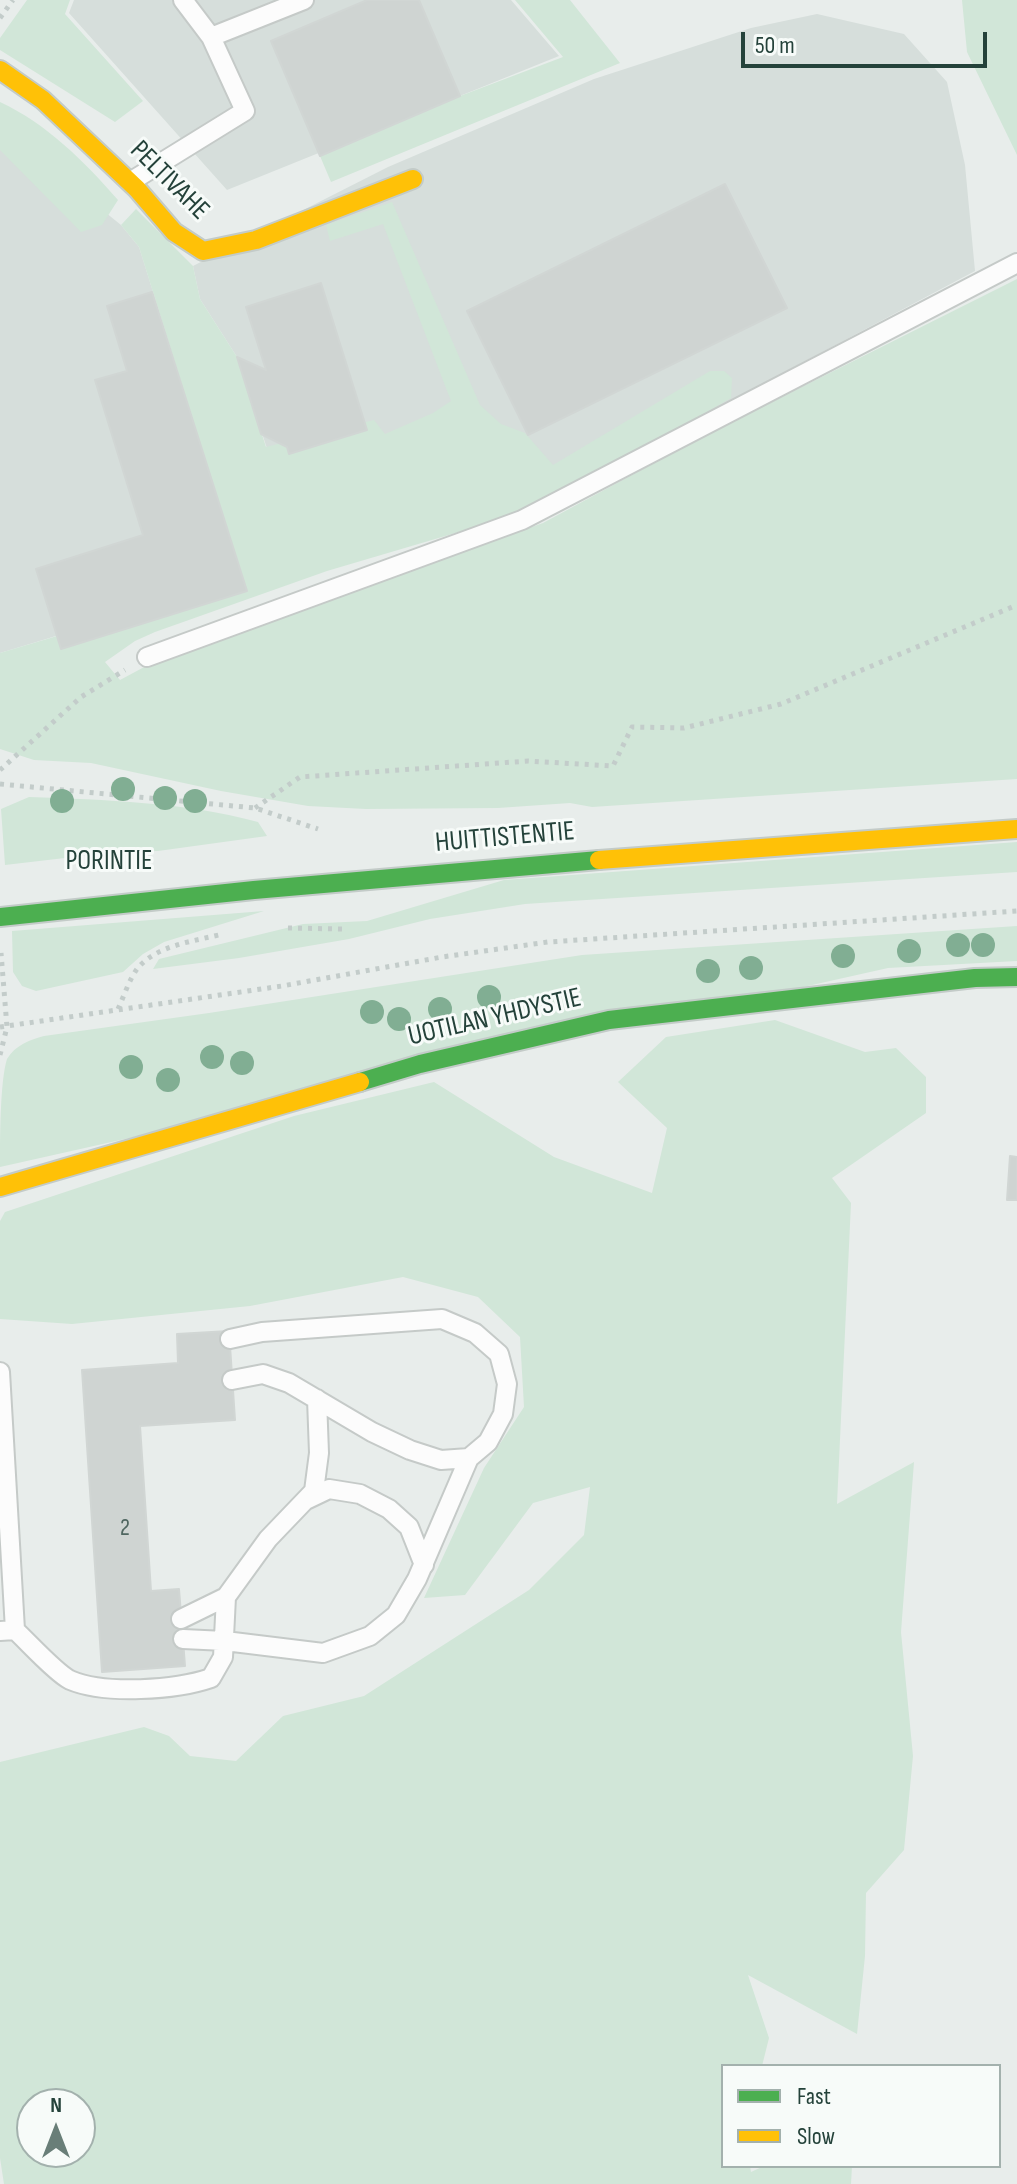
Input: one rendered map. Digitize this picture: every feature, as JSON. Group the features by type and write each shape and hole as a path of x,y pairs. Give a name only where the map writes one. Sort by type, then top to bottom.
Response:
{"main road":[{"name":"PELTIVAHE","path":"0,70 43,100 130,182 174,232 203,251 256,240 413,179"},
{"name":"HUITTISTENTIE","path":"0,917 218,891 586,859 1017,829"},
{"name":"PORINTIE","path":"78,890 218,891"},
{"name":"UOTILAN YHDYSTIE","path":"0,1187 420,1064 609,1020 960,979 1017,977"}],"lane":[{"path":"130,182 245,111 211,37 183,0"},
{"path":"211,37 304,0"},
{"path":"147,657 522,520 1017,263"},
{"path":"183,1639 323,1653 370,1636 396,1615 424,1565 469,1458 488,1442 503,1414 507,1384 499,1354 475,1333 442,1319 262,1332 230,1339"},
{"path":"0,1372 8,1630 68,1679 101,1689 188,1685 211,1678 223,1657 226,1597"},
{"path":"232,1380 263,1374 289,1383 410,1450 441,1460 469,1458"},
{"path":"181,1619 226,1597 268,1539 314,1491 319,1453 317,1399"},
{"path":"306,1500 329,1489 360,1494 389,1509 409,1527 424,1565"}],"path":[{"path":"0,18 13,0"},
{"path":"255,808 300,777 528,761 613,766 632,727 684,728 781,704 1017,605"},
{"path":"0,770 81,697 147,657"},
{"path":"0,784 255,808 318,829"},
{"path":"4,1027 282,986 442,957 548,942 1017,911"},
{"path":"281,928 342,929"},
{"path":"118,1009 138,968 156,955 169,947 237,930"},
{"path":"0,1055 4,1027 1,952"}],"shaded area":[{"path":"74,0 511,0 559,56 227,190 69,13"},
{"path":"817,14 904,34 947,82 965,165 975,271 513,516 276,476 237,357 200,299 193,266 388,167 594,79 751,28"},
{"path":"0,127 121,225 139,247 247,591 56,636 0,653"}],"green space":[{"path":"27,0 70,0 65,14 143,101 115,122 0,50 0,38"},
{"path":"515,0 570,0 620,63 331,182 320,156 460,96 563,57"},
{"path":"962,0 1017,0 1017,155 967,52"},
{"path":"0,102 33,121 64,145 118,200 102,225 81,232 0,150"},
{"path":"392,202 480,405 501,424 525,433 553,465 710,371 724,371 732,378 731,398 640,451 513,516 327,571 135,641 105,662 120,680 161,658 543,523 706,435 1017,279 1017,779 592,807 570,803 498,808 366,809 308,806 91,763 34,760 0,749 0,653 57,636 61,648 246,591 139,247 121,225 136,209 193,266 200,299 237,357 266,447 374,420 385,434 433,413 451,401 383,224 330,241 326,225"},
{"path":"29,797 145,803 202,810 258,822 267,836 158,851 116,852 5,865 1,809"},
{"path":"1017,842 1017,872 525,904 430,919 349,939 153,969 159,959 303,924 367,921 504,880"},
{"path":"264,911 164,942 143,954 123,972 36,991 22,986 13,972 12,931"},
{"path":"1017,926 1017,961 888,968 0,1167 2,1096 7,1059 28,1041 44,1036 582,955"},
{"path":"775,1020 865,1052 896,1048 926,1077 926,1113 832,1178 851,1203 837,1504 914,1462 901,1632 913,1756 904,1850 866,1893 865,1956 857,2034 748,1975 769,2038 762,2064 721,2064 721,2168 750,2168 751,2172 760,2168 852,2168 851,2184 4,2184 0,2158 0,1762 144,1727 169,1736 190,1756 236,1761 283,1716 364,1696 529,1590 584,1535 590,1487 533,1503 465,1595 424,1598 484,1468 524,1407 520,1337 478,1297 403,1277 250,1306 72,1324 0,1319 0,1221 5,1212 294,1116 434,1082 554,1157 652,1193 667,1128 618,1082 666,1037"}],"building":[{"path":"367,0 419,0 460,96 320,156 271,41"},
{"path":"725,184 787,308 528,435 467,311"},
{"path":"321,283 367,430 289,454 287,447 261,434 237,357 266,370 246,307"},
{"path":"152,292 247,591 61,649 36,569 143,535 95,380 127,371 107,306"},
{"path":"1010,1156 1017,1157 1017,1200 1007,1200"},
{"path":"229,1331 235,1420 140,1426 151,1591 179,1589 185,1666 102,1672 82,1370 178,1363 177,1334"}],"traffic: fast":[{"path":"0,917 254,890 599,860"},
{"path":"360,1082 420,1064 609,1020 975,978 1017,977"}],"traffic: slow":[{"path":"0,70 43,100 137,189 174,232 203,251 256,240 413,179"},
{"path":"599,860 1017,829"},
{"path":"0,1187 360,1082"}]}
